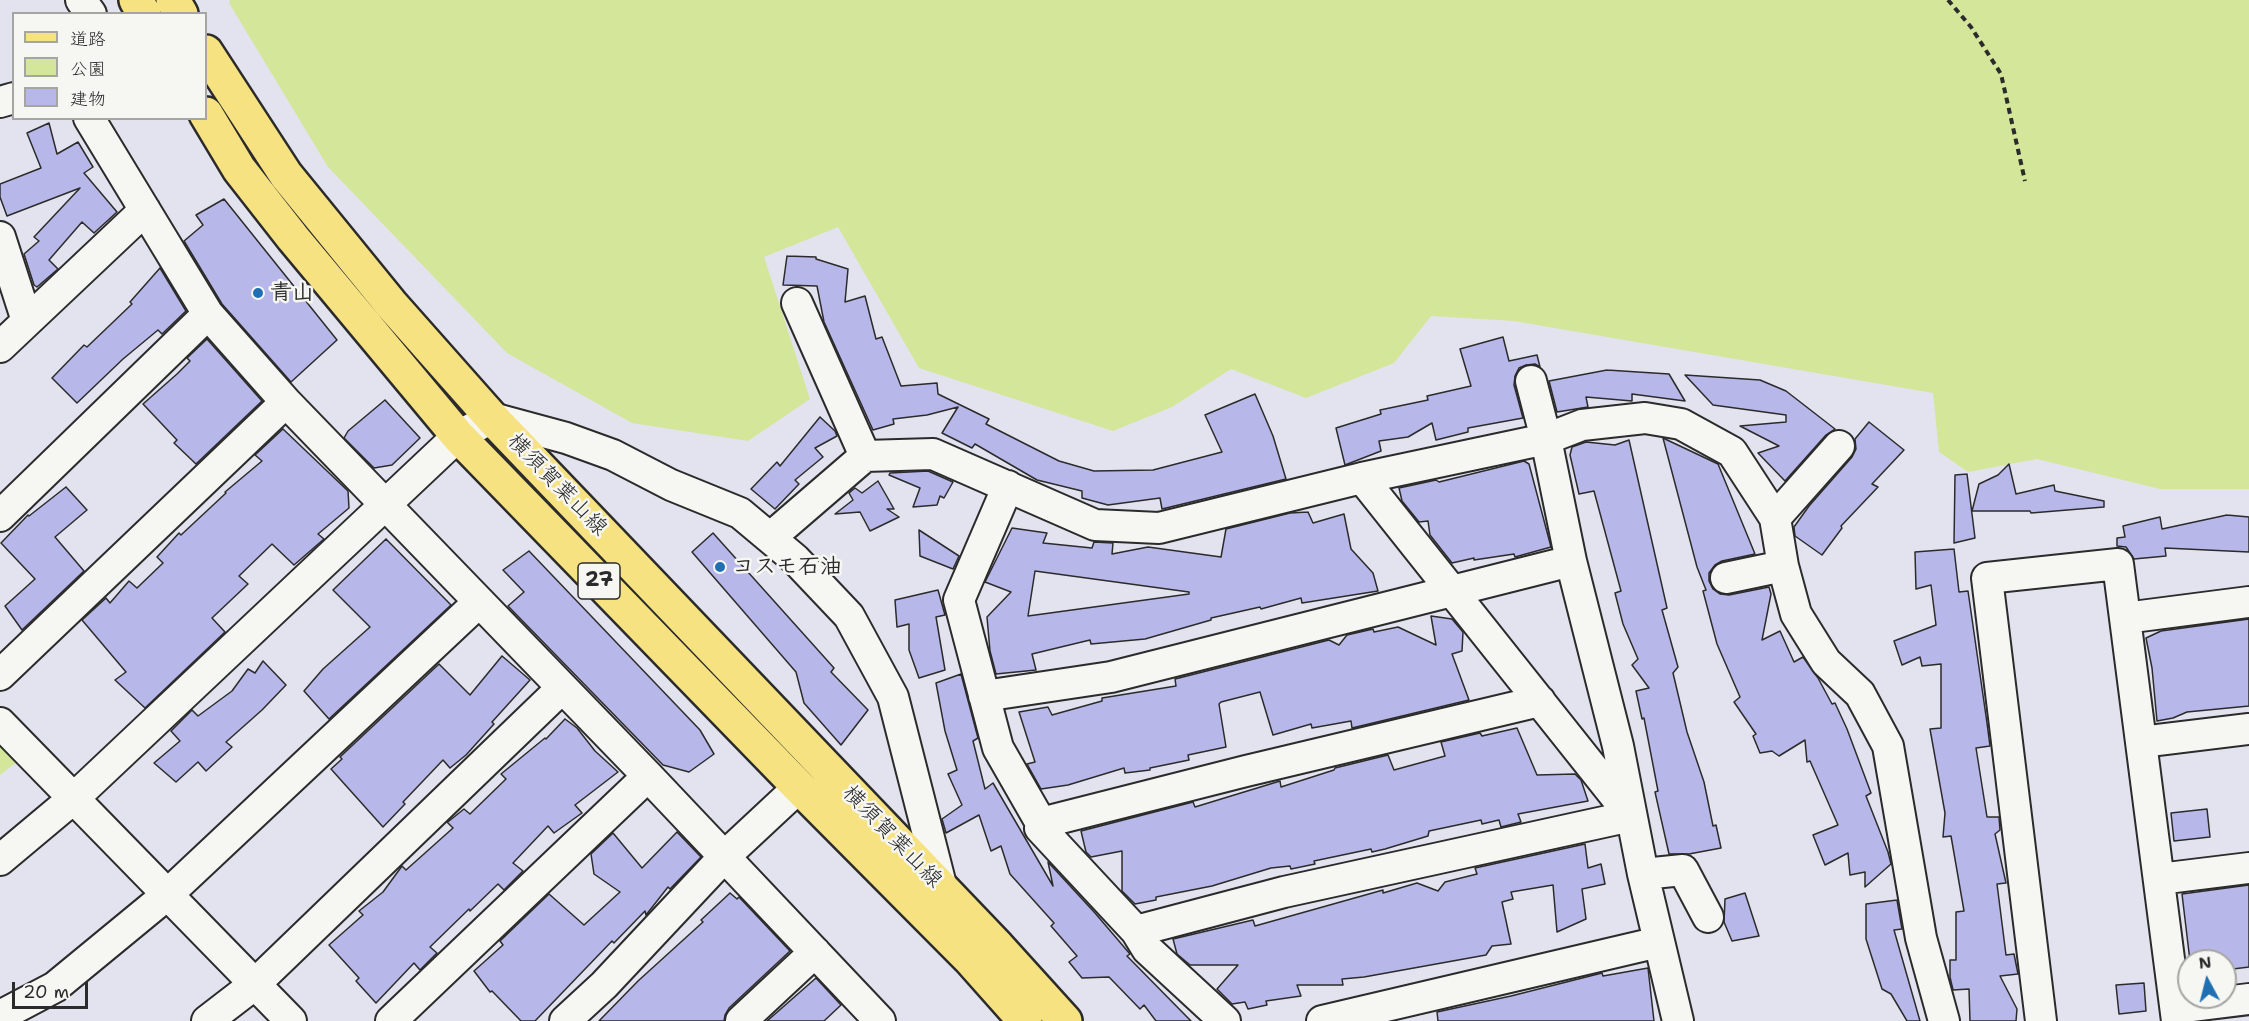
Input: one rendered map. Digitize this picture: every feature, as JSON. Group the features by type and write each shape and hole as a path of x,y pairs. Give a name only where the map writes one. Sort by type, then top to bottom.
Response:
{"main road":[{"name":"横須賀葉山線","path":"207,54 286,175 391,304 492,418 1065,1021"},
{"name":"横須賀葉山線","path":"207,116 239,169 458,436 799,787 969,958 1025,1021"}],"street":[{"path":"90,120 208,314 286,402 725,856 880,1021"},
{"path":"0,347 145,210"},
{"path":"0,237 27,321"},
{"path":"797,303 866,456"},
{"path":"0,516 208,314"},
{"path":"1531,381 1546,439 1571,561 1618,746 1643,874 1678,1021"},
{"path":"0,675 286,402"},
{"path":"0,860 74,798 458,436 492,418 566,438 612,455 671,484 740,513 795,559 849,616 893,697 942,889"},
{"path":"771,537 866,456 933,454 1095,525 1159,528 1362,478 1546,439 1582,425 1645,418 1681,424 1732,452 1775,518 1783,566 1796,614 1826,662 1860,694 1888,746 1921,938 1944,1021"},
{"path":"1775,518 1839,446"},
{"path":"1362,478 1632,816"},
{"path":"1008,486 959,600 998,748 1041,823 1040,828 1136,931 1147,949 1225,1021"},
{"path":"984,696 1111,676 1571,561"},
{"path":"2042,1021 1987,578 2118,564 2177,1015 2249,999"},
{"path":"1726,578 1783,566"},
{"path":"0,1016 55,987 168,894 479,602"},
{"path":"2125,618 2249,602"},
{"path":"207,1021 255,984 562,688"},
{"path":"1041,823 1246,771 1540,701"},
{"path":"0,723 291,1021"},
{"path":"2141,742 2249,729"},
{"path":"391,1021 648,776"},
{"path":"565,1021 604,985 725,856 799,787"},
{"path":"1136,931 1284,892 1632,816"},
{"path":"2159,879 2249,868"},
{"path":"1643,874 1683,870 1708,917"},
{"path":"1322,1021 1659,942"},
{"path":"741,1021 814,952"}],"path":[{"path":"1948,0 1971,27 2001,74 2025,181"}],"green space":[{"path":"230,0 2249,0 2249,489 2160,489 2037,459 1968,472 1939,452 1933,393 1514,321 1431,316 1394,363 1306,398 1231,369 1172,407 1113,431 919,368 838,227 764,257 810,399 748,441 632,423 507,353 328,167 229,3"},
{"path":"0,736 22,758 0,775"}],"building":[{"path":"49,123 57,154 78,142 93,167 84,173 117,212 94,233 82,222 49,260 58,269 37,287 34,285 24,254 39,241 34,237 80,188 7,216 0,197 0,184 41,168 27,133"},
{"path":"224,199 337,340 291,382 222,304 184,241 203,225 196,215"},
{"path":"787,256 816,257 816,259 848,269 845,302 865,296 876,339 882,337 901,386 937,383 938,394 989,419 986,424 1059,461 1094,471 1153,470 1222,452 1205,415 1255,394 1273,436 1286,479 1162,509 1160,498 1108,505 1082,498 1082,491 1037,480 975,444 972,448 942,433 958,407 927,415 893,419 894,424 873,430 824,322 817,286 783,285"},
{"path":"160,268 186,311 162,334 158,330 123,359 77,403 52,378 84,345 87,347 132,304 130,302"},
{"path":"1503,337 1509,361 1537,355 1540,367 1535,364 1526,365 1519,368 1515,376 1514,385 1523,418 1468,428 1468,432 1436,440 1432,423 1408,437 1379,441 1381,451 1345,465 1336,428 1381,414 1380,410 1428,400 1427,396 1471,386 1460,349"},
{"path":"207,339 262,401 196,464 174,443 177,440 143,404 190,361 187,358"},
{"path":"1607,370 1669,374 1685,401 1632,394 1632,401 1586,397 1588,407 1557,412 1549,381"},
{"path":"1685,375 1760,380 1786,391 1835,429 1826,435 1785,481 1758,453 1779,446 1740,426 1786,422 1786,415 1713,405"},
{"path":"385,400 420,438 392,465 374,468 344,438 348,431"},
{"path":"820,417 835,431 837,436 815,448 823,457 795,480 799,484 775,509 751,489 777,462 780,466"},
{"path":"1869,422 1904,450 1872,484 1878,487 1841,526 1842,528 1822,555 1795,536 1794,527 1809,506 1852,457 1856,449 1855,439"},
{"path":"283,429 348,491 349,508 318,534 324,539 294,565 272,544 239,576 248,584 212,618 225,632 145,708 115,680 126,672 82,620 106,598 110,603 129,581 137,588 163,563 157,557 179,533 181,535 225,492 262,461 255,455"},
{"path":"1663,438 1718,464 1755,554 1722,561 1715,565 1709,573 1709,581 1713,589 1720,594 1729,595 1769,587 1771,594 1762,640 1780,631 1794,662 1803,657 1832,704 1835,703 1847,729 1871,793 1866,796 1891,864 1865,887 1865,872 1850,875 1848,853 1825,865 1813,835 1838,825 1810,761 1807,762 1805,740 1779,756 1772,751 1760,753 1753,736 1756,734 1734,702 1740,697 1717,644 1703,591 1706,590 1697,567"},
{"path":"1629,440 1667,608 1662,610 1678,667 1673,673 1687,732 1704,782 1713,826 1716,825 1721,848 1689,854 1669,854 1655,792 1658,791 1644,718 1642,719 1636,691 1649,688 1632,665 1638,659 1623,624 1615,593 1621,591 1594,491 1579,494 1570,455 1572,447 1586,442 1615,445"},
{"path":"1524,461 1529,464 1551,547 1515,557 1514,554 1452,563 1430,535 1428,521 1419,522 1402,501 1399,488 1436,480 1439,482"},
{"path":"2009,464 2016,494 2054,485 2055,491 2104,501 2104,507 2031,513 2030,511 1972,511 1979,484 1998,475"},
{"path":"928,471 953,482 944,498 940,496 937,505 913,507 920,488 889,475 890,473"},
{"path":"1967,474 1975,538 1954,543 1955,475"},
{"path":"878,481 894,509 887,509 899,517 870,531 860,512 835,514 853,500 849,493 855,488 862,493"},
{"path":"66,487 87,510 55,537 84,571 22,630 5,606 35,579 1,543 28,515"},
{"path":"1308,512 1313,523 1344,514 1351,549 1373,573 1378,591 1302,603 1301,598 1261,609 1260,607 1211,618 1211,620 1145,639 1091,644 1090,640 1032,654 1036,670 996,674 990,651 987,617 1011,592 985,582 1012,528 1047,533 1043,543 1092,548 1094,542 1113,543 1112,554 1148,547 1221,557 1226,529 1290,513","holes":["1035,571 1189,592 1189,594 1028,616"]},
{"path":"2227,515 2249,517 2249,552 2165,548 2166,556 2134,559 2126,547 2117,546 2117,538 2125,537 2123,526 2160,517 2162,529"},
{"path":"919,530 959,556 953,569 920,556"},
{"path":"713,533 834,668 831,672 868,710 841,745 804,703 796,672 692,552"},
{"path":"386,539 451,605 329,719 304,691 323,669 370,627 333,590"},
{"path":"1954,549 1959,592 1968,591 1987,723 1990,746 1976,748 1987,817 1999,817 2000,830 1995,834 2006,883 1997,884 2006,955 2014,954 2018,974 2000,976 2017,1009 2016,1021 1970,1021 1969,989 1953,990 1950,960 1956,960 1956,912 1964,911 1951,836 1943,837 1945,813 1930,729 1941,728 1941,664 1922,666 1920,657 1902,665 1894,641 1936,625 1931,585 1916,589 1915,552"},
{"path":"529,551 700,730 714,754 689,772 663,765 508,606 524,592 503,570"},
{"path":"938,590 945,615 936,617 945,670 919,678 909,650 909,624 897,627 895,600"},
{"path":"1431,616 1452,619 1463,632 1462,651 1452,654 1469,700 1352,728 1351,721 1312,728 1311,724 1273,735 1260,692 1221,702 1219,704 1226,747 1188,755 1189,760 1150,768 1150,770 1125,773 1124,768 1068,785 1041,789 1027,764 1035,762 1019,712 1048,707 1052,715 1102,701 1102,698 1176,686 1175,679 1329,640 1339,645 1347,635 1373,629 1374,632 1398,627 1436,645"},
{"path":"2249,619 2249,706 2187,712 2157,721 2152,668 2146,638 2161,631"},
{"path":"502,656 530,680 466,755 450,768 443,760 383,827 331,769 342,759 340,757 439,664 470,695"},
{"path":"263,661 286,685 226,742 232,747 206,771 198,762 176,782 154,763 180,741 171,731 192,710 198,716 232,691 248,669 255,673"},
{"path":"961,674 978,738 973,741 985,789 993,783 1053,886 1048,862 1130,954 1127,956 1191,1021 1156,1021 1144,1005 1140,1009 1109,977 1082,978 1069,962 1077,956 1051,926 1054,923 1010,874 1001,846 991,851 979,815 946,833 942,819 962,805 948,774 957,770 945,731 936,683"},
{"path":"565,719 577,728 595,751 618,772 575,805 582,813 554,833 548,826 513,863 523,871 504,890 498,884 470,911 469,909 430,947 437,953 420,970 414,963 376,1003 356,981 359,978 329,945 363,915 359,911 383,892 402,866 406,870 453,828 447,822 464,809 470,814 506,779 501,774 546,739"},
{"path":"1517,728 1537,775 1575,774 1581,780 1588,801 1518,814 1521,822 1501,827 1499,820 1482,824 1481,820 1429,831 1428,836 1385,849 1372,852 1371,849 1314,861 1315,864 1291,869 1290,866 1271,868 1212,886 1156,897 1156,900 1135,904 1122,891 1122,851 1091,857 1086,852 1081,831 1193,802 1195,807 1280,781 1281,787 1335,768 1388,755 1394,770 1445,756 1441,742"},
{"path":"2207,809 2210,837 2174,841 2171,813"},
{"path":"677,832 701,857 670,889 668,887 646,915 645,911 614,943 612,941 535,1021 521,1021 492,991 490,992 474,971 503,945 500,941 549,894 584,925 620,892 594,874 591,854 613,833 642,868"},
{"path":"1585,844 1588,868 1601,864 1605,884 1582,889 1586,919 1557,932 1553,885 1511,892 1513,899 1502,902 1511,944 1492,946 1486,955 1342,979 1343,985 1297,985 1301,996 1266,1001 1267,1005 1248,1009 1245,1002 1232,1004 1217,989 1238,965 1190,965 1177,954 1173,939 1253,920 1255,926 1383,890 1383,893 1417,883 1438,891 1445,882 1477,874 1475,868"},
{"path":"2249,885 2249,967 2237,968 2237,949 2189,949 2182,894"},
{"path":"730,893 737,899 739,897 790,951 729,1008 724,1021 599,1021 638,981 703,922 701,920"},
{"path":"1745,893 1759,936 1732,941 1724,922 1725,899"},
{"path":"1897,900 1902,929 1894,930 1920,1021 1907,1021 1891,994 1882,989 1866,939 1866,904"},
{"path":"1648,968 1654,1021 1438,1021 1437,1012 1602,973 1603,976"},
{"path":"816,978 841,1005 824,1021 767,1021"},
{"path":"2144,983 2146,1011 2119,1014 2116,985"}],"place":[{"name":"青山","path":"258,293"},
{"name":"コスモ石油","path":"720,567"}]}
